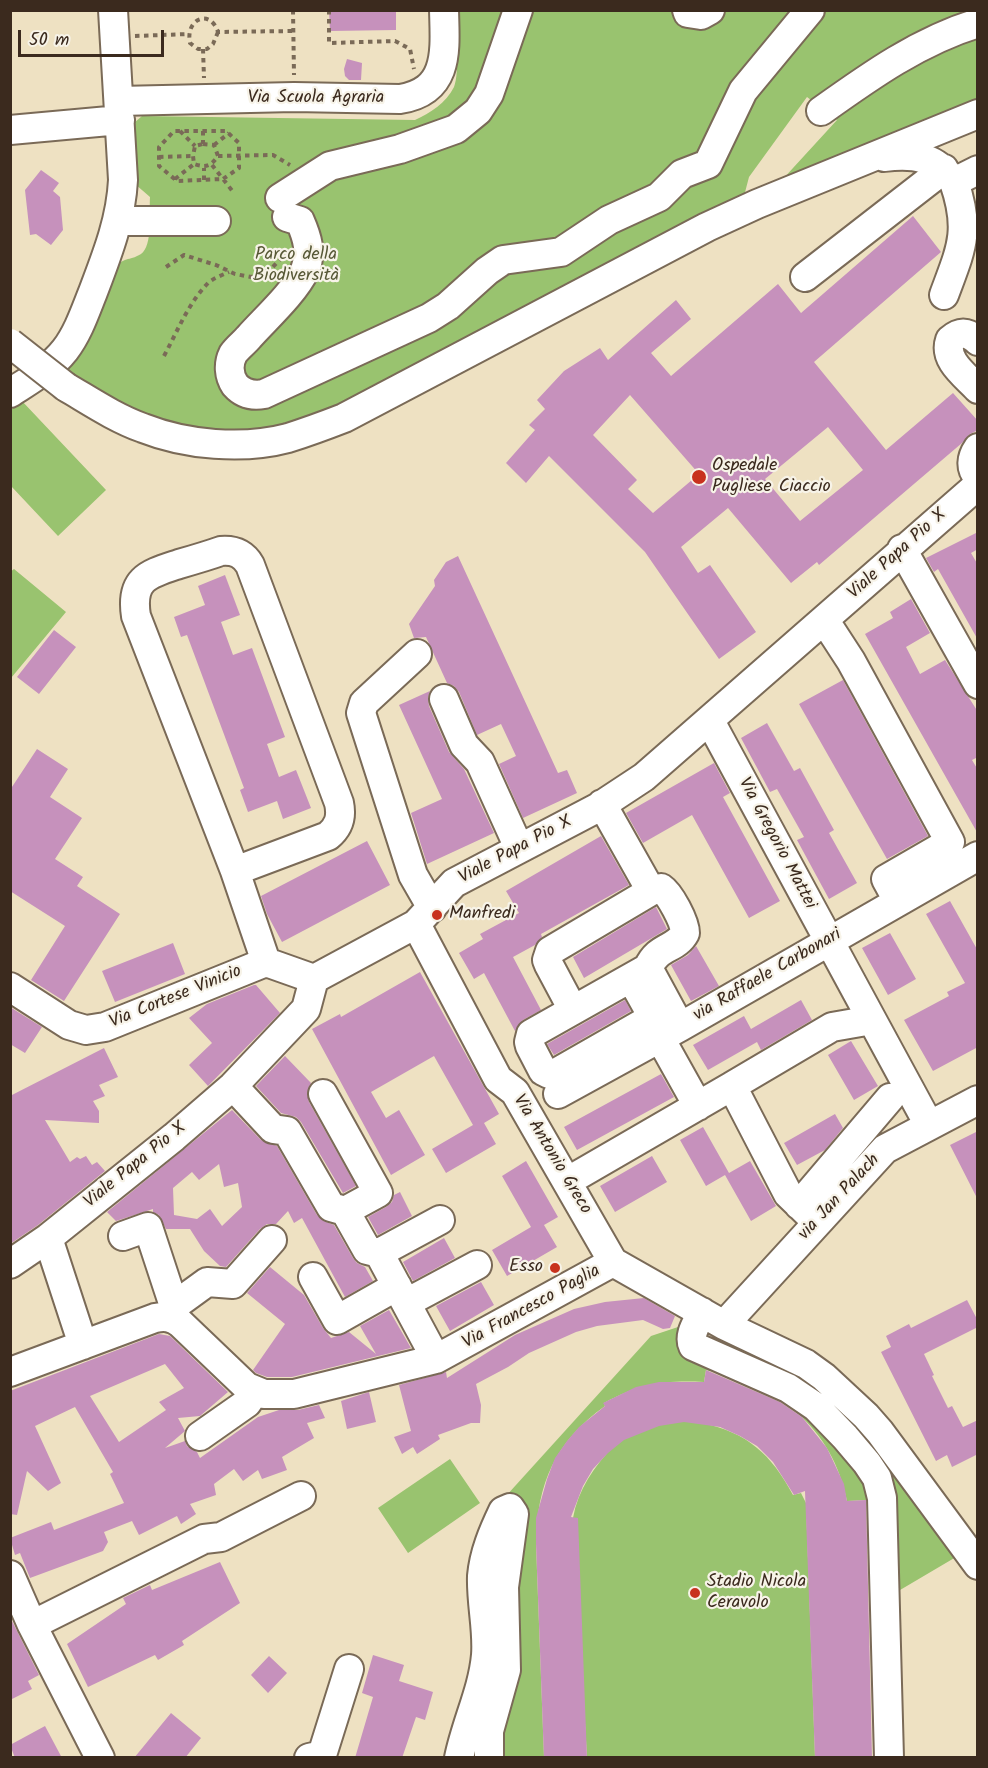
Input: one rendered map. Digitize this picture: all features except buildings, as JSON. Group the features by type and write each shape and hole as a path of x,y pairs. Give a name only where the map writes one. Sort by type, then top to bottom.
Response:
{"street":[{"path":"10,393 49,367 78,330 118,221 123,180 113,10"},
{"path":"427,89 432,85 445,53 444,10"},
{"path":"518,10 489,94 478,111 456,129 400,149 330,166 311,177 284,207 300,221 307,237 309,255 305,269 296,284 233,355 230,373 239,389 255,395 264,394 429,318 448,306 487,270 503,260 561,252 609,220 659,197 682,174 708,164 743,91 810,10"},
{"path":"821,111 883,66 951,31 978,22"},
{"name":"Via Scuola Agraria","path":"10,130 120,110 294,97 400,99 413,97 427,89"},
{"path":"10,344 66,387 120,418 143,428 163,434 222,444 255,443 286,438 345,418 707,227 978,114"},
{"path":"866,160 892,156 917,157 931,160 959,174"},
{"path":"805,277 959,174"},
{"path":"944,295 962,244 964,227 959,174"},
{"path":"118,221 216,221"},
{"path":"978,341 968,334 961,333 950,340 948,346 952,361 978,388"},
{"path":"978,448 972,457 972,469 978,477"},
{"name":"Viale Papa Pio X","path":"10,1264 48,1238 174,1137 233,1086 306,1009 314,979 424,916 454,883 602,804 644,777 825,621 902,549 978,485"},
{"path":"902,549 978,684"},
{"path":"235,871 328,836 335,830 341,813 250,565 238,552 221,551 152,573 140,583 134,606 235,871 266,962"},
{"path":"825,621 851,661 950,842 886,879 898,901"},
{"name":"Via Antonio Greco","path":"417,654 364,703 361,713 424,916 498,1079 515,1092 568,1180 613,1262"},
{"path":"444,699 464,745 480,762 519,848"},
{"name":"Via Gregorio Mattei","path":"710,721 929,1125"},
{"path":"602,804 651,891"},
{"name":"via Raffaele Carbonari","path":"558,1094 670,1033 978,856"},
{"path":"573,1010 549,965 547,960 549,951 657,888 665,891 686,928 680,940 654,956 640,973 534,1032 529,1038 530,1046 546,1073 556,1073 647,1021 650,1012 640,973"},
{"name":"Via Cortese Vinicio","path":"10,987 69,1025 86,1030 105,1028 266,962 314,979"},
{"path":"640,973 670,1033 695,1100"},
{"path":"582,1155 695,1100 732,1086 832,1027 872,1020"},
{"path":"233,1086 273,1129 287,1131 331,1207 345,1211 378,1193 323,1094"},
{"path":"732,1086 788,1194 808,1214 890,1098"},
{"path":"568,1180 695,1100"},
{"name":"via Jan Palach","path":"713,1318 808,1214 885,1149 978,1100"},
{"path":"345,1211 367,1250 379,1253 440,1220"},
{"path":"123,1236 148,1227 172,1312"},
{"path":"48,1238 83,1344"},
{"path":"10,1372 172,1312 207,1282 233,1284 272,1240"},
{"path":"379,1253 436,1359"},
{"name":"Via Francesco Paglia","path":"172,1312 180,1323 240,1382 255,1391 276,1395 294,1394 436,1359 613,1262 713,1318 806,1364 824,1377 866,1416 978,1565"},
{"path":"312,1277 337,1320 477,1265"},
{"path":"713,1318 692,1335 693,1346 788,1388 816,1407 845,1437 877,1478 882,1498 889,1758"},
{"path":"200,1436 247,1403 255,1391"},
{"path":"32,1625 204,1539 221,1537 301,1496"},
{"path":"459,1758 485,1664 487,1636 482,1577 486,1552 503,1511 510,1508 514,1514 503,1603 506,1670 489,1731 489,1758"},
{"path":"10,1575 32,1625 100,1758"},
{"path":"309,1758 322,1755 349,1669"}],"path":[{"path":"203,10 203,19"},
{"path":"293,10 294,78"},
{"path":"329,10 329,43 395,42 410,49 414,73 427,89"},
{"path":"203,19 210,21 216,26 218,32 213,44 207,49 198,49 190,43 190,27 195,21 203,19"},
{"path":"218,32 293,31"},
{"path":"135,36 189,34"},
{"path":"203,49 204,80"},
{"path":"174,131 180,131 226,131 238,143 239,168 223,179 175,179 159,166 159,147 174,131"},
{"path":"180,131 195,146"},
{"path":"203,131 203,144"},
{"path":"195,146 214,145 229,133"},
{"path":"214,145 218,156"},
{"path":"194,164 195,146"},
{"path":"159,156 193,156"},
{"path":"218,156 273,156 311,177"},
{"path":"194,164 204,168 212,165 218,156"},
{"path":"175,179 194,164"},
{"path":"212,165 234,193"},
{"path":"204,168 204,180"},
{"path":"166,267 184,255 216,265 235,274 252,277 270,270 285,254 284,245"},
{"path":"164,356 183,316 196,299 210,282 230,272"}],"green space":[{"name":"Parco della Biodiversità","path":"456,11 977,11 977,99 782,180 837,120 807,97 749,177 743,200 381,388 287,429 225,434 140,414 101,395 66,368 112,271 123,261 141,254 147,244 150,228 150,197 135,184 134,123 142,116 415,120 437,107 454,87 457,61"},
{"path":"21,400 106,490 58,536 11,486 11,410"},
{"path":"14,569 66,612 11,678 10,572"},
{"path":"678,1327 799,1378 821,1391 863,1434 956,1557 895,1593 904,1757 878,1757 869,1500 847,1501 840,1475 829,1452 815,1431 798,1413 778,1398 756,1386 706,1370 704,1382 676,1382 640,1387 604,1403 605,1406 573,1434 561,1449 552,1466 540,1502 536,1544 544,1757 446,1758 472,1664 506,1496 651,1336"},
{"name":"Stadio Nicola Ceravolo","path":"676,1387 702,1423 733,1433 756,1447 776,1468 793,1495 801,1493 806,1503 815,1757 587,1757 573,1518 588,1479 600,1462 629,1430"},
{"path":"450,1459 480,1503 408,1553 378,1508"}],"place":[{"name":"Ospedale Pugliese Ciaccio","path":"699,477"},
{"name":"Manfredi","path":"437,915"},
{"name":"Esso","path":"555,1268"},
{"name":"Stadio Nicola Ceravolo","path":"695,1593"}]}
